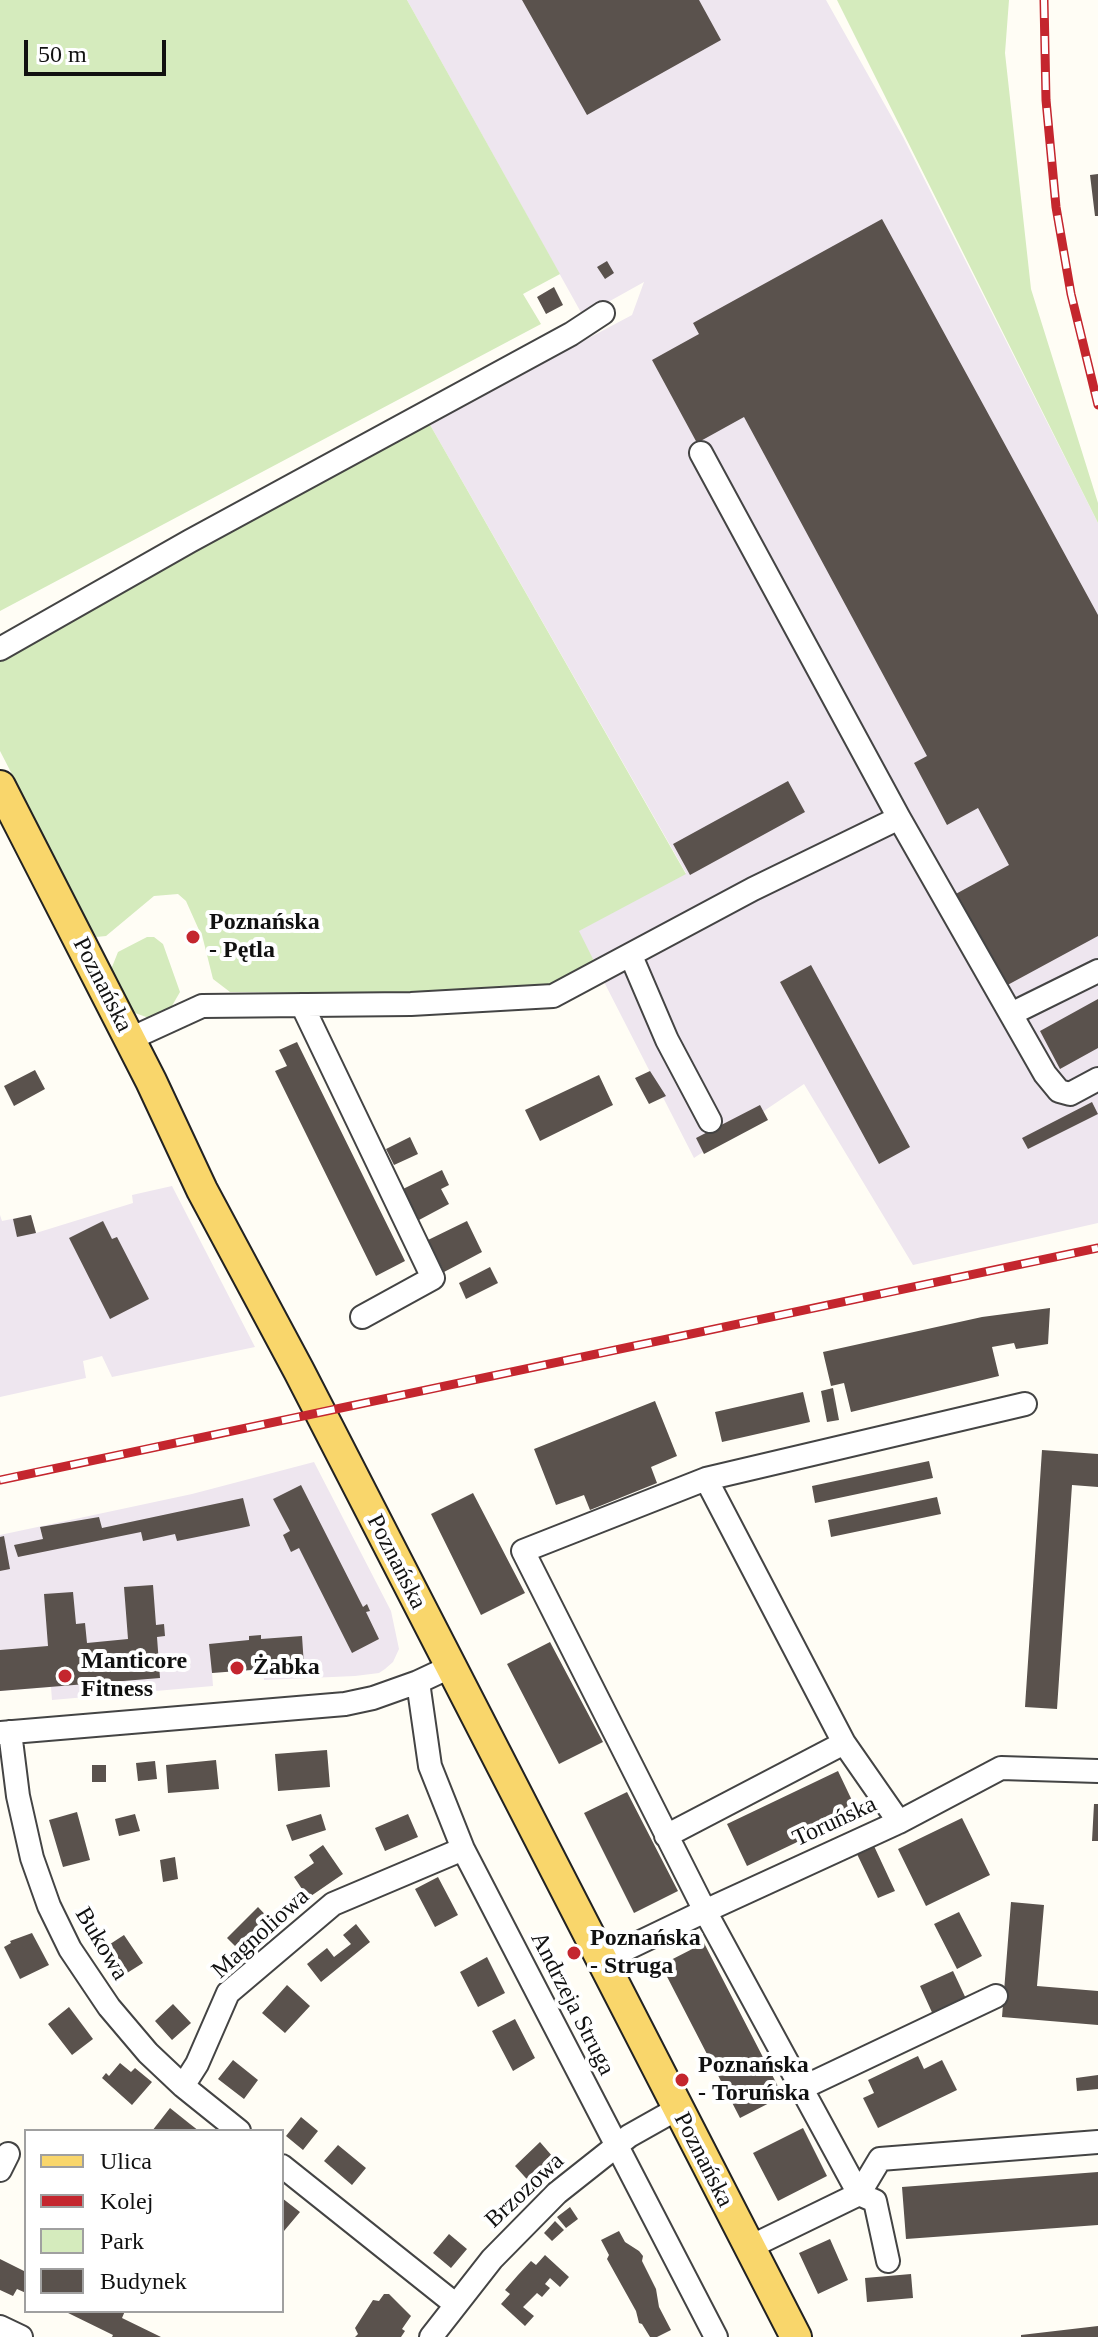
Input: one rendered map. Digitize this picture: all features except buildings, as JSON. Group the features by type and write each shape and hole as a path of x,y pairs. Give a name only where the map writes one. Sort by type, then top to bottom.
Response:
{"main road":[{"name":"Poznańska","path":"0,786 130,1039 202,1190 282,1337 796,2337"}],"street":[{"path":"0,649 190,541 571,334 603,313"},
{"path":"701,453 899,818 1045,1074 1059,1091 1070,1094 1098,1079"},
{"path":"130,1039 202,1006 411,1004 553,996 753,889 899,818"},
{"path":"631,956 667,1040 710,1121"},
{"path":"1011,1014 1098,971"},
{"path":"302,1005 433,1278 362,1317"},
{"path":"888,2261 875,2201 859,2194 705,1911 523,1551 706,1479 1025,1404"},
{"path":"706,1479 844,1743 899,1822"},
{"path":"5,1732 345,1704 376,1697 450,1667"},
{"name":"Andrzeja Struga","path":"418,1682 430,1766 463,1849 716,2337"},
{"name":"Bukowa","path":"5,1732 27,1840 52,1914 79,1963 109,2007 148,2053 237,2129"},
{"path":"666,1836 844,1743"},
{"name":"Toruńska","path":"601,1961 899,1822 1001,1768 1098,1771"},
{"name":"Magnoliowa","path":"183,2086 197,2064 228,1993 333,1904 463,1849"},
{"path":"802,2088 996,1996"},
{"name":"Brzozowa","path":"431,2337 492,2259 544,2206 616,2146 641,2128 677,2109"},
{"path":"748,2248 859,2194 880,2159 1098,2142"},
{"path":"284,2168 455,2304"},
{"path":"0,2327 21,2337"}],"shaded area":[{"path":"407,0 826,0 903,137 1098,523 1098,1223 913,1265 804,1084 694,1158 578,931 686,873 429,423 632,315 644,282 583,316"},
{"path":"172,1186 255,1347 112,1377 102,1356 83,1361 86,1378 0,1397 0,1215 2,1221 31,1215 36,1233 133,1203 132,1195"},
{"path":"314,1462 391,1611 399,1649 393,1662 385,1669 379,1673 355,1676 264,1680 263,1669 212,1673 213,1686 52,1700 51,1687 0,1691 0,1535 192,1494"}],"green space":[{"path":"0,0 407,0 560,274 523,294 541,324 0,611"},
{"path":"837,0 1009,0 1005,53 1031,289 1098,503 1098,523"},
{"path":"429,423 686,874 579,931 595,963 563,980 538,988 499,987 406,993 230,992 213,979 203,939 186,901 178,894 154,896 106,936 96,937 0,751 0,660"},
{"path":"147,937 154,937 163,944 180,992 169,1011 149,1018 128,1007 110,972 118,952"}],"railway":[{"path":"1044,0 1046,100 1056,207 1071,294 1098,405"},
{"path":"0,1480 1098,1248"}],"place":[{"name":"Poznańska - Pętla","path":"193,937"},
{"name":"Żabka","path":"237,1668"},
{"name":"Manticore Fitness","path":"65,1676"},
{"name":"Poznańska - Struga","path":"574,1953"},
{"name":"Poznańska - Toruńska","path":"682,2080"}]}
